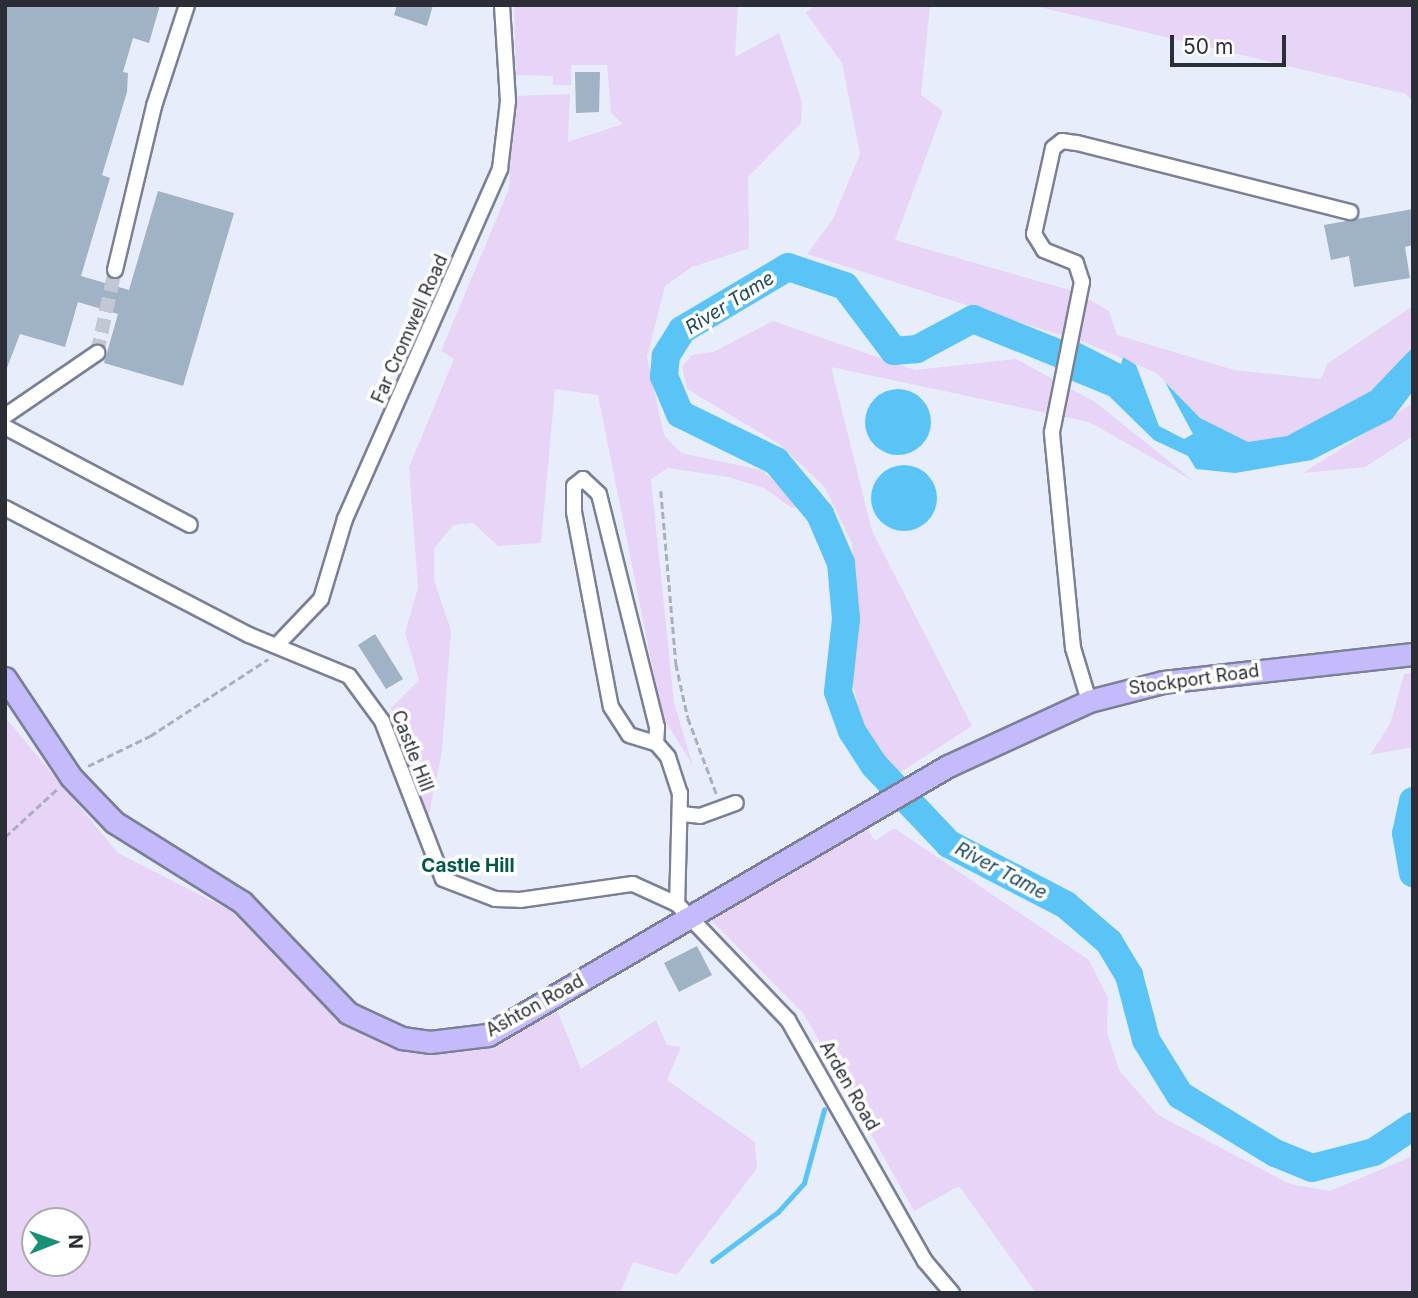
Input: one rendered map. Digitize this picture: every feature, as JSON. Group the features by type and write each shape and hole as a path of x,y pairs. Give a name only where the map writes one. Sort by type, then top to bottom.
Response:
{"highway":[{"name":"Stockport Road","path":"948,766 1089,701 1163,682 1413,654"},
{"name":"Ashton Road","path":"5,678 71,777 114,822 242,902 326,995 402,1038 450,1042 488,1035 682,911 873,810 948,766"}],"street":[{"path":"115,270 154,106 187,5"},
{"name":"Far Cromwell Road","path":"278,645 321,599 345,519 500,169 508,101 502,5"},
{"path":"1089,701 1073,648 1055,422 1082,282 1076,263 1044,250 1034,234 1053,148 1062,141 1350,212"},
{"path":"5,416 97,353"},
{"path":"5,427 190,525"},
{"path":"656,743 629,735 608,693 573,512 574,486 583,479 599,494 657,727 656,743 675,775 682,814 682,911"},
{"name":"Castle Hill","path":"5,508 358,683 382,722 443,879 495,899 520,900 633,884 682,911"},
{"path":"682,814 729,805"},
{"name":"Arden Road","path":"682,911 788,1020 925,1261 952,1293"}],"path":[{"path":"661,491 676,664 688,718 729,805"},
{"path":"5,837 71,777 150,736 267,660 278,645"}],"shaded area":[{"path":"514,5 738,5 735,57 779,33 802,102 801,123 748,177 749,248 692,267 665,286 647,357 664,435 681,453 761,470 803,506 792,508 764,488 728,477 668,468 651,479 674,703 693,766 662,715 598,395 555,389 541,543 498,546 473,523 453,525 434,549 434,580 451,630 442,752 428,819 391,708 419,680 405,633 418,588 409,467 454,359 441,351 509,189 514,96 570,94 568,142 623,124 611,113 607,65 571,65 571,85 553,85 553,76 516,75"},
{"path":"814,5 930,5 921,95 943,111 895,240 1073,291 1063,336 807,254 833,219 860,154 842,63 806,13"},
{"path":"1031,5 1413,5 1413,102 1406,94"},
{"path":"1085,297 1109,311 1117,335 1234,370 1321,379 1327,364 1413,306 1413,347 1372,391 1287,436 1248,442 1200,418 1158,374 1075,338"},
{"path":"773,321 915,370 1016,359 1095,402 1195,482 1089,422 831,367 872,531 972,726 896,775 861,718 851,676 858,611 852,543 824,486 779,444 687,389 682,366 692,355 713,352"},
{"path":"1413,403 1413,436 1365,467 1303,473"},
{"path":"1413,673 1413,747 1370,755 1390,724 1404,674"},
{"path":"5,717 118,853 247,919 338,1022 403,1047 461,1050 494,1043 555,1005 581,1069 656,1020 667,1045 681,1047 667,1080 755,1142 757,1168 677,1275 633,1262 620,1293 5,1293"},
{"path":"894,828 1089,960 1108,998 1107,1032 1119,1070 1158,1115 1290,1184 1330,1191 1413,1156 1413,1293 1036,1293 959,1186 914,1211 804,1014 708,917 867,829 875,841"}],"water":[{"path":"1078,342 1121,364 1123,357 1136,365 1159,426 1184,439 1193,434 1165,382 1200,418 1248,442 1287,436 1371,391 1413,347 1413,391 1392,419 1312,460 1235,473 1196,469 1188,456 1154,440 1109,396 1070,380"},
{"path":"898,389 911,392 921,399 928,409 931,422 928,435 921,445 911,452 898,455 885,452 875,445 868,435 865,422 868,409 875,399 885,392"},
{"path":"904,465 917,467 927,475 935,485 935,511 927,521 917,529 904,531 891,529 881,521 873,511 871,498 873,485 881,475 891,467"}],"building":[{"path":"5,5 160,5 149,43 133,38 123,72 128,73 127,92 102,175 110,178 81,276 129,290 158,191 234,213 183,386 104,363 118,314 78,302 65,347 20,334 5,373"},
{"path":"397,5 433,5 427,26 394,15"},
{"path":"575,72 600,72 599,112 576,113"},
{"path":"1413,209 1413,245 1405,247 1410,278 1354,287 1349,256 1331,260 1324,225"},
{"path":"375,634 403,679 386,689 358,645"},
{"path":"697,946 712,975 679,992 664,963"}],"waterway":[{"name":"River Tame","path":"1095,368 973,319 917,349 894,351 845,286 788,267 682,330 666,356 664,376 680,414 776,461 820,514 841,563 846,619 838,692 852,731 874,765 949,844 1066,905 1109,942 1129,975 1146,1040 1180,1095 1275,1153 1312,1168 1374,1152 1413,1126"},
{"name":"River Tame","path":"1413,801 1406,833 1413,873"},
{"path":"712,1261 778,1212 804,1183 824,1110"}],"tunnel":[{"path":"97,353 115,270"}],"district":[{"name":"Castle Hill","path":"468,866"}]}
